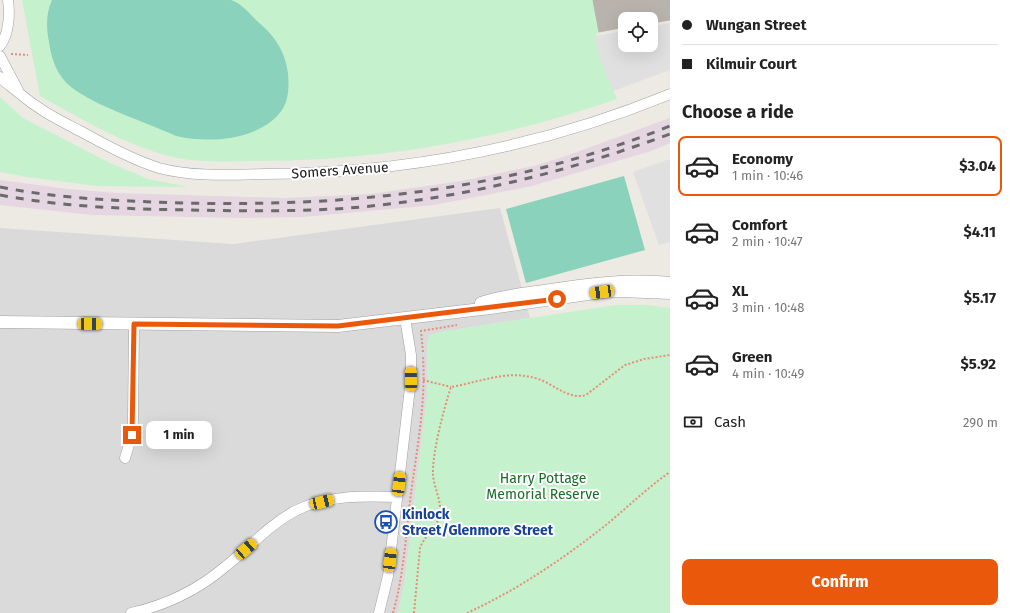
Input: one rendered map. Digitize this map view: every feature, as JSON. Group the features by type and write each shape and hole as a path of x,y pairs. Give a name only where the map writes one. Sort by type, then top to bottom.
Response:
{"street":[{"path":"0,46 5,38 8,21 8,0"},
{"path":"0,32 8,21"},
{"name":"Somers Avenue","path":"0,56 20,93"},
{"name":"Somers Avenue","path":"0,76 44,113 132,158 159,168 197,173 323,173 388,168 488,151 583,126 670,94"},
{"path":"459,311 489,300 598,283 645,281 670,283"},
{"path":"0,322 338,326 615,291 670,293"},
{"path":"379,613 388,576 411,379 411,355 405,318"},
{"path":"125,458 132,435 134,324"},
{"path":"131,613 164,604 203,584 272,527 296,510 332,500 353,497 397,497"}],"path":[{"path":"11,48 9,54 13,61"},
{"path":"393,613 400,577 424,380 421,331 462,325"},
{"path":"411,379 424,380 451,387 491,377 520,376 541,380 570,395 581,397 586,395 625,365 644,359 670,355"},
{"path":"414,613 420,548 422,541 439,518 440,510 434,484 434,461 451,387"},
{"path":"467,613 528,580 576,548 598,531 646,488 670,472"}],"shaded area":[{"path":"670,23 670,70 613,91 600,58 595,36 618,32 618,52 658,52 658,26"},
{"path":"670,118 670,143 651,151 532,186 434,205 303,217 243,218 93,215 0,205 0,180 68,189 117,193 284,198 371,194 461,181 534,166 566,156"},
{"path":"670,159 670,242 659,245 633,172"},
{"path":"500,208 530,318 440,332 430,335 427,396 405,579 398,613 0,613 0,228 233,244"}],"green space":[{"path":"22,0 593,0 599,32 595,36 600,58 617,99 530,126 440,145 395,152 304,160 197,161 177,158 124,140 40,96"},
{"path":"52,0 235,1 269,32 282,51 287,66 288,78 286,102 282,110 273,120 261,128 248,134 234,137 204,140 176,136 108,108 71,87 58,72 51,54 47,31 47,21"},
{"path":"0,97 23,118 110,163 148,179 188,187 97,186 0,172"},
{"path":"624,176 645,250 526,283 506,209"},
{"name":"Harry Pottage Memorial Reserve","path":"615,305 647,305 670,308 670,613 398,613 405,579 427,396 427,341 430,335 440,332"}],"building":[{"path":"593,0 670,0 670,20 658,22 658,12 618,12 618,28 599,32"}],"railway":[{"path":"0,187 69,197 184,203 310,202 371,197 431,190 491,180 551,166 610,148 670,126"},
{"path":"0,195 71,205 143,209 276,211 361,207 440,197 518,181 595,160 670,134"}],"place":[{"name":"Kinlock Street/Glenmore Street","path":"386,522"}],"route":[{"path":"132,435 134,324 309,326 357,325 557,299"}]}
